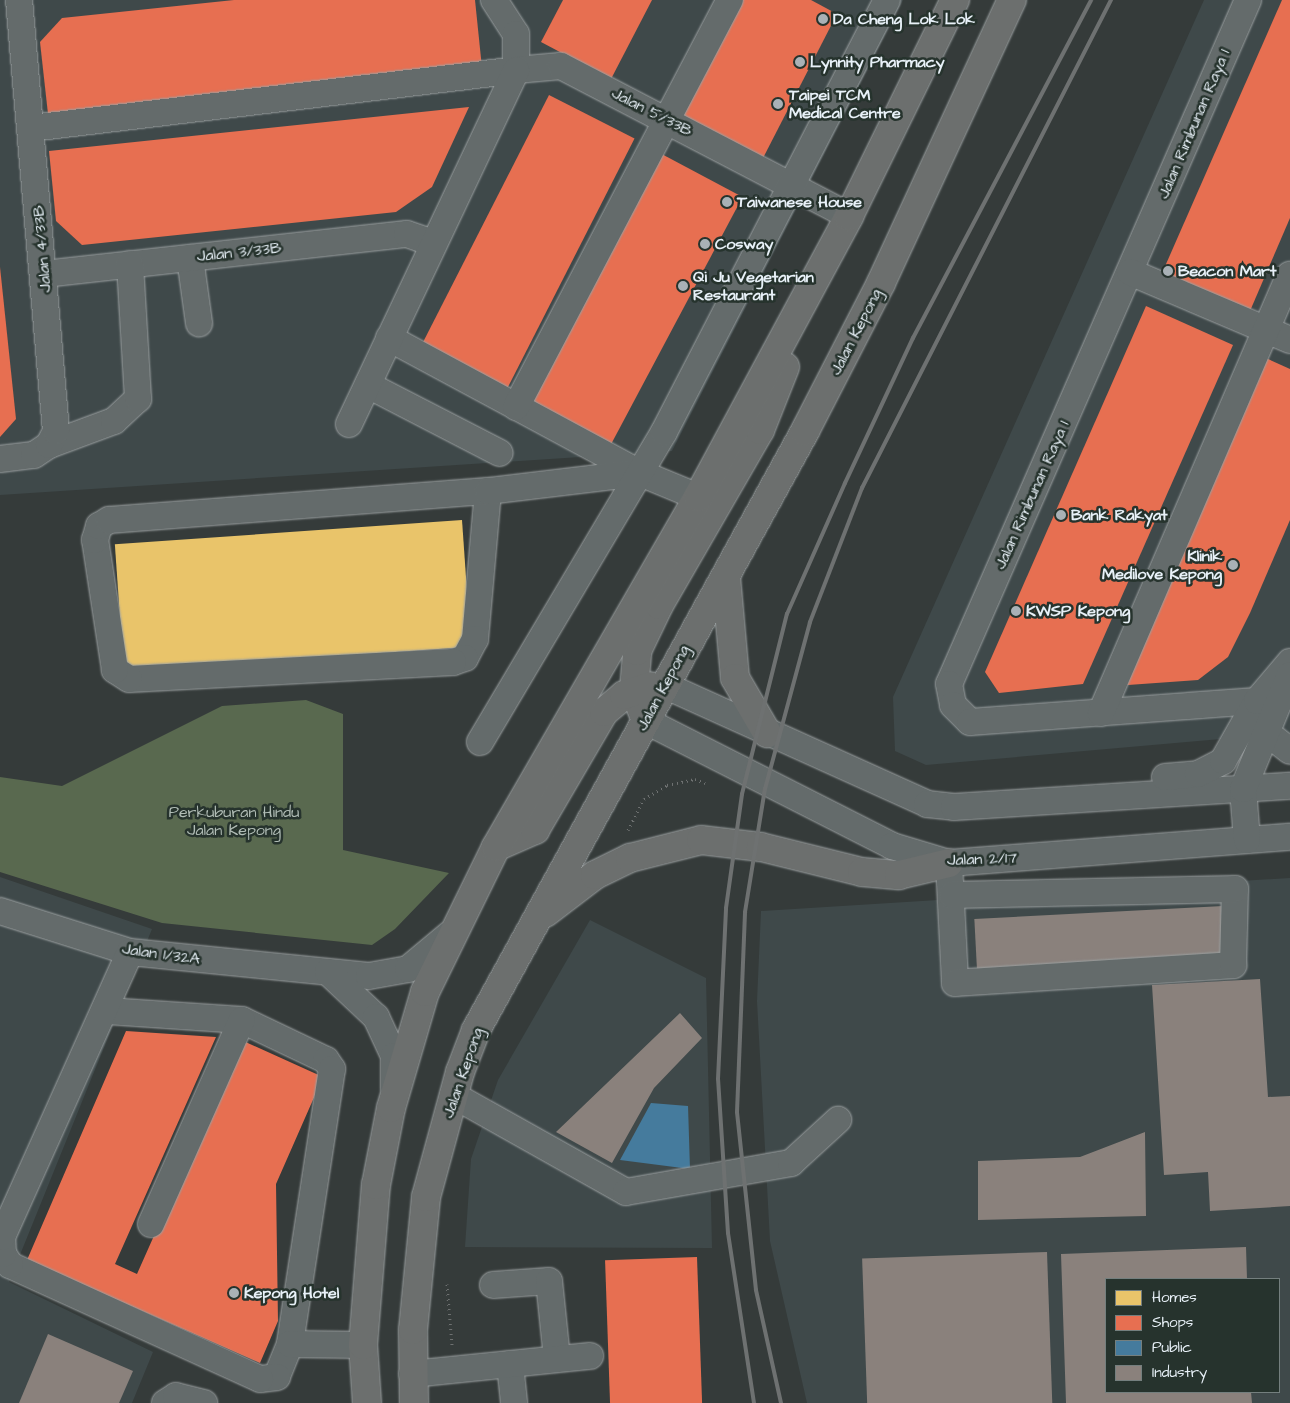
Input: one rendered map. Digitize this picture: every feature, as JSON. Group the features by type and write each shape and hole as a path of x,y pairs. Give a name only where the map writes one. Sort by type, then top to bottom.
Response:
{"main road":[{"path":"367,1403 363,1344 376,1185 391,1108 425,992 450,934 496,847 698,497 849,216 955,0"},
{"name":"Jalan Kepong","path":"414,1403 412,1374 426,1197 453,1095 476,1030 646,721 664,684 726,577 881,284 1012,0"},
{"path":"646,721 634,689 638,651 646,628 760,430 787,361 789,325"},
{"path":"726,577 734,678 767,733"},
{"path":"496,847 535,830 604,712 634,689 664,684"},
{"path":"538,918 595,875 630,858 701,840 761,847 862,872 899,875 949,863"}],"street":[{"name":"Jalan 4/33B","path":"19,0 56,430 48,445"},
{"path":"349,424 516,70 516,34 494,0"},
{"path":"516,407 730,0"},
{"path":"480,742 640,474 793,186 886,0"},
{"name":"Jalan Rimbunan Raya 1","path":"1248,0 948,684 953,705 970,722 1257,701"},
{"name":"Jalan 5/33B","path":"30,128 561,66 668,120 849,216"},
{"name":"Jalan 3/33B","path":"44,274 408,234 433,243"},
{"path":"190,258 200,323"},
{"path":"0,459 34,455 48,445 114,421 138,399 130,264"},
{"path":"1130,272 1290,340"},
{"path":"1101,713 1290,275"},
{"path":"389,338 640,474 698,497"},
{"path":"368,384 500,453"},
{"path":"488,491 475,639 465,658 453,662 129,679 115,670 95,540 99,526 109,520 488,491 640,474"},
{"path":"1118,795 1143,778 1198,774 1224,761 1257,701 1290,662"},
{"path":"1247,840 1243,789 1290,675"},
{"path":"664,684 767,733 927,804 954,807 1118,795 1290,786"},
{"name":"Jalan 2/17","path":"646,721 892,846 949,863 1290,837"},
{"path":"1267,733 1290,751"},
{"path":"949,863 956,983 1233,965 1235,889 952,895"},
{"name":"Jalan 1/32A","path":"0,911 130,952 328,972 391,975 429,956 450,934"},
{"path":"107,1011 242,1020 326,1060 332,1069 290,1344 277,1377 260,1379 10,1265 2,1254 2,1237 107,1011 130,952"},
{"path":"328,972 358,996 386,1035 394,1056 391,1108"},
{"path":"151,1224 242,1020"},
{"path":"453,1095 626,1192 791,1163 838,1120"},
{"path":"493,1285 549,1282 557,1359"},
{"path":"290,1344 363,1344"},
{"path":"412,1374 590,1356"},
{"path":"510,1364 514,1403"},
{"path":"166,1403 176,1396 204,1403"}],"path":[{"path":"629,838 628,831 644,799 667,786 695,779 712,786"},
{"path":"446,1272 454,1370"}],"shaded area":[{"path":"0,0 903,0 672,451 0,495"},
{"path":"1204,0 1290,0 1290,733 926,765 895,751 893,697"},
{"path":"0,877 152,929 9,1282 153,1352 132,1403 0,1403"},
{"path":"1290,878 1290,1403 807,1403 770,1241 757,1001 761,911"},
{"path":"590,920 706,978 712,1248 465,1247 471,1159 498,1080"}],"green space":[{"name":"Perkuburan Hindu Jalan Kepong","path":"306,700 343,714 343,850 449,873 395,929 372,945 162,923 0,872 0,777 62,786 222,706"}],"building: Homes":[{"path":"462,520 471,647 124,671 115,544"}],"building: Shops":[{"path":"234,0 475,0 482,68 48,114 40,42 62,18"},
{"path":"563,0 652,0 611,79 541,42"},
{"path":"736,0 811,0 837,14 761,162 676,116"},
{"path":"1282,0 1290,0 1290,218 1247,318 1159,280"},
{"path":"549,95 635,139 505,393 419,350"},
{"path":"469,107 432,187 396,212 82,245 56,221 49,151"},
{"path":"656,151 743,197 608,450 522,404"},
{"path":"0,267 16,419 0,437"},
{"path":"1146,306 1233,345 1083,684 999,693 985,672"},
{"path":"1259,355 1290,369 1290,520 1250,613 1228,657 1198,680 1114,686"},
{"path":"126,1031 216,1037 115,1264 137,1274 241,1040 323,1077 276,1184 278,1321 260,1363 27,1260"},
{"path":"697,1257 702,1403 610,1403 605,1260"}],"building: Public":[{"path":"651,1103 688,1106 690,1169 620,1160"}],"building: Industry":[{"path":"1223,906 1226,959 977,972 974,919"},
{"path":"1260,979 1268,1097 1290,1096 1290,1206 1210,1211 1208,1172 1164,1175 1152,985"},
{"path":"680,1013 702,1038 654,1088 612,1163 556,1132"},
{"path":"1145,1132 1146,1216 978,1220 978,1161 1080,1157"},
{"path":"1246,1247 1247,1278 1105,1278 1105,1393 1251,1393 1252,1403 1066,1403 1061,1254"},
{"path":"1047,1252 1052,1403 867,1403 862,1258"},
{"path":"48,1334 133,1371 119,1403 19,1403"}],"railway":[{"path":"754,1403 728,1233 718,1079 726,908 742,794 787,614 845,483 913,338 1091,0"},
{"path":"781,1403 756,1290 737,1112 745,912 765,789 810,622 862,488 1111,0"}],"place":[{"name":"Da Cheng Lok Lok","path":"823,19"},
{"name":"Lynnity Pharmacy","path":"800,62"},
{"name":"Taipei TCM Medical Centre","path":"778,104"},
{"name":"Taiwanese House","path":"727,202"},
{"name":"Cosway","path":"705,244"},
{"name":"Beacon Mart","path":"1168,271"},
{"name":"Qi Ju Vegetarian Restaurant","path":"683,286"},
{"name":"Bank Rakyat","path":"1061,515"},
{"name":"Klinik Medilove Kepong","path":"1233,565"},
{"name":"KWSP Kepong","path":"1016,611"},
{"name":"Kepong Hotel","path":"234,1293"}]}
